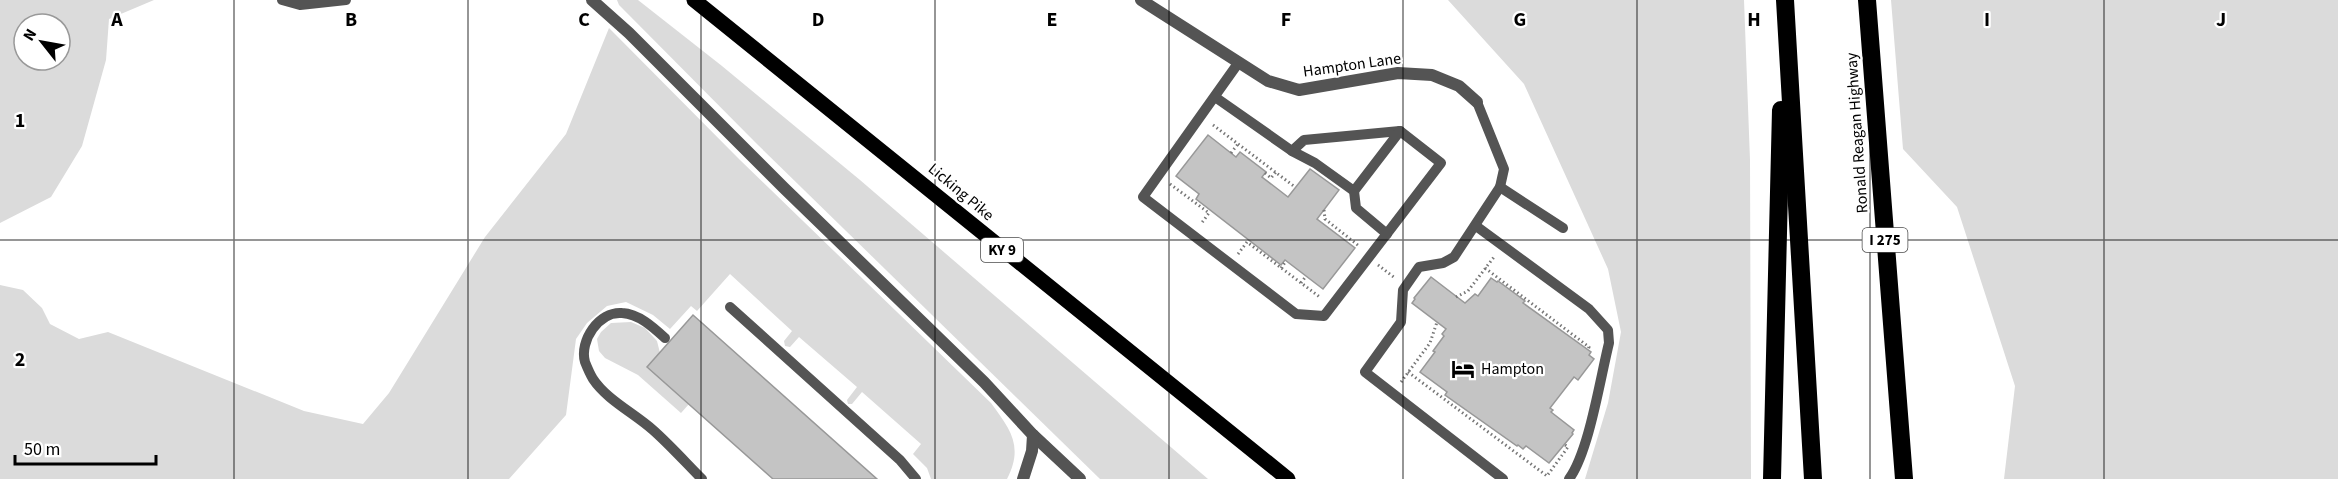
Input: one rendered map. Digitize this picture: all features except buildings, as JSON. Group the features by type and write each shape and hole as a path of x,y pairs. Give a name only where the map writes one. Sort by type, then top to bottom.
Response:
{"highway":[{"path":"1772,479 1785,0"},
{"path":"1785,0 1813,479"},
{"name":"Ronald Reagan Highway","path":"1867,0 1904,479"}],"main road":[{"name":"Licking Pike","path":"694,0 1288,479"}],"street":[{"path":"592,0 629,33 784,188 984,382 1032,435 1080,479"},
{"name":"Hampton Lane","path":"1141,0 1269,81 1299,90 1398,73 1432,75 1459,86 1477,102"},
{"path":"1023,479 1032,451 1032,435"}],"lane":[{"path":"282,0 300,5 346,0"},
{"path":"1239,62 1143,197 1296,314 1324,316 1442,163 1400,131 1304,140 1292,151"},
{"path":"1215,97 1353,191 1356,208 1387,234"},
{"path":"1477,102 1504,169 1500,187 1454,257 1443,263 1419,267 1406,286 1401,303 1401,322 1365,372 1503,479"},
{"path":"1353,191 1400,131"},
{"path":"1500,187 1563,228"},
{"path":"1476,226 1589,309 1608,330 1609,343 1583,450 1577,468 1569,479"},
{"path":"730,307 900,460 916,479"},
{"path":"665,338 650,324 636,316 620,312 599,321 590,334 585,360 594,380 654,430 702,479"}],"path":[{"path":"1210,123 1295,187"},
{"path":"1231,153 1238,144"},
{"path":"1265,173 1271,178 1276,172"},
{"path":"1166,181 1209,213 1200,224 1208,230"},
{"path":"1324,210 1325,219 1360,247"},
{"path":"1231,248 1238,254 1247,241 1321,298 1328,290"},
{"path":"1456,297 1468,291 1502,245"},
{"path":"1368,258 1406,286"},
{"path":"1281,268 1286,261"},
{"path":"1485,268 1589,347 1588,350"},
{"path":"1301,283 1306,276"},
{"path":"1393,394 1430,343 1437,322"},
{"path":"1408,372 1547,476 1568,447 1565,445"}],"shaded area":[{"path":"0,0 154,0 109,19 106,60 82,146 51,197 0,223"},
{"path":"617,0 638,0 722,66 860,180 1208,479 1100,479 758,145 619,5"},
{"path":"1448,0 1744,0 1750,160 1751,479 1585,479 1608,403 1621,332 1608,269 1524,84"},
{"path":"1891,0 2338,0 2338,479 2004,479 2015,386 1957,207 1903,149"},
{"path":"609,28 740,160 991,403 1009,430 1014,447 1012,467 1007,479 931,479 927,468 913,454 921,444 862,392 852,404 848,404 847,400 857,387 799,337 790,347 785,346 784,341 792,331 730,274 697,311 691,306 670,329 653,315 626,302 607,306 587,323 576,339 566,415 509,479 0,479 0,285 23,290 42,308 50,324 79,339 108,332 304,411 363,424 389,393 485,237 566,134"},
{"path":"631,322 645,328 657,341 660,353 689,404 681,413 638,375 605,358 599,351 597,339 601,332 611,323"}],"place":[{"name":"Hampton","path":"1463,369"}]}
